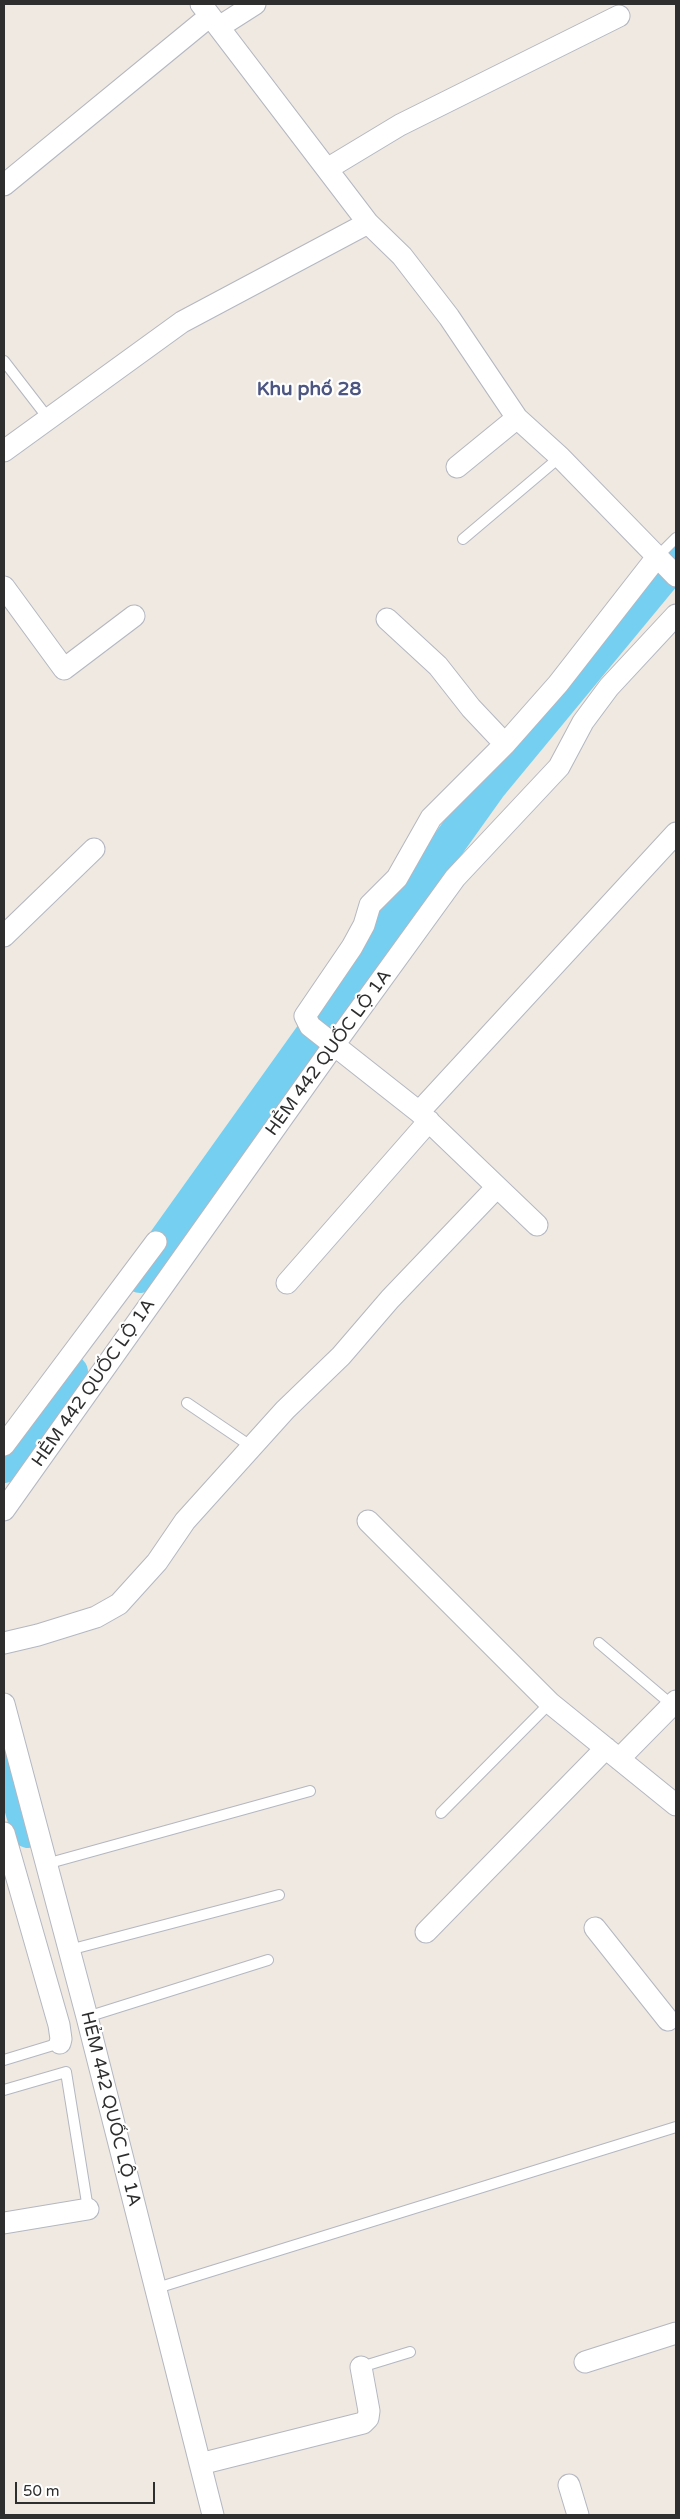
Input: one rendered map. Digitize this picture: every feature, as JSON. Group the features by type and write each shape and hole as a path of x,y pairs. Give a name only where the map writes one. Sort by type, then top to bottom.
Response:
{"street":[{"path":"4,185 210,16 254,4"},
{"path":"210,16 368,223 402,256 449,317 517,418 560,457 666,566 505,744 431,818 397,878 370,905 364,925 352,947 306,1012 306,1021 310,1026 424,1117 537,1225"},
{"path":"327,169 400,125 619,16"},
{"path":"4,451 182,322 368,223"},
{"path":"457,467 517,418"},
{"path":"4,587 64,669 134,616"},
{"name":"HẺM 442 QUỐC LỘ 1A","path":"4,1510 332,1043 455,878 559,766 583,722 609,687 676,615"},
{"path":"387,619 438,666 471,708 505,744"},
{"path":"287,1283 424,1117 676,833"},
{"path":"4,936 94,849"},
{"path":"4,1643 38,1635 96,1617 119,1604 157,1562 185,1521 285,1410 341,1356 390,1299 497,1187"},
{"path":"4,1445 156,1242"},
{"path":"368,1521 550,1703 676,1805"},
{"path":"426,1932 612,1753 674,1703"},
{"name":"HẺM 442 QUỐC LỘ 1A","path":"4,1704 87,2017 213,2515"},
{"path":"4,1833 59,2025 60,2044"},
{"path":"595,1928 666,2021"},
{"path":"4,2223 88,2209"},
{"path":"585,2362 676,2333"},
{"path":"200,2464 363,2423 368,2418 369,2411 361,2367"},
{"path":"569,2485 578,2515"}],"lane":[{"path":"4,361 48,418"},
{"path":"463,539 560,457"},
{"path":"666,566 676,538"},
{"path":"188,1403 252,1447"},
{"path":"599,1643 674,1703"},
{"path":"441,1812 550,1703"},
{"path":"46,1864 310,1791"},
{"path":"69,1950 278,1895"},
{"path":"87,2017 268,1960"},
{"path":"4,2060 60,2044"},
{"path":"4,2090 66,2072 88,2209"},
{"path":"156,2288 676,2127"},
{"path":"361,2367 410,2352"}],"waterway":[{"path":"140,1276 489,787 665,574 676,564"},
{"path":"4,1466 71,1372"},
{"path":"4,1747 28,1831"}],"district":[{"name":"Khu phố 28","path":"309,390"}]}
